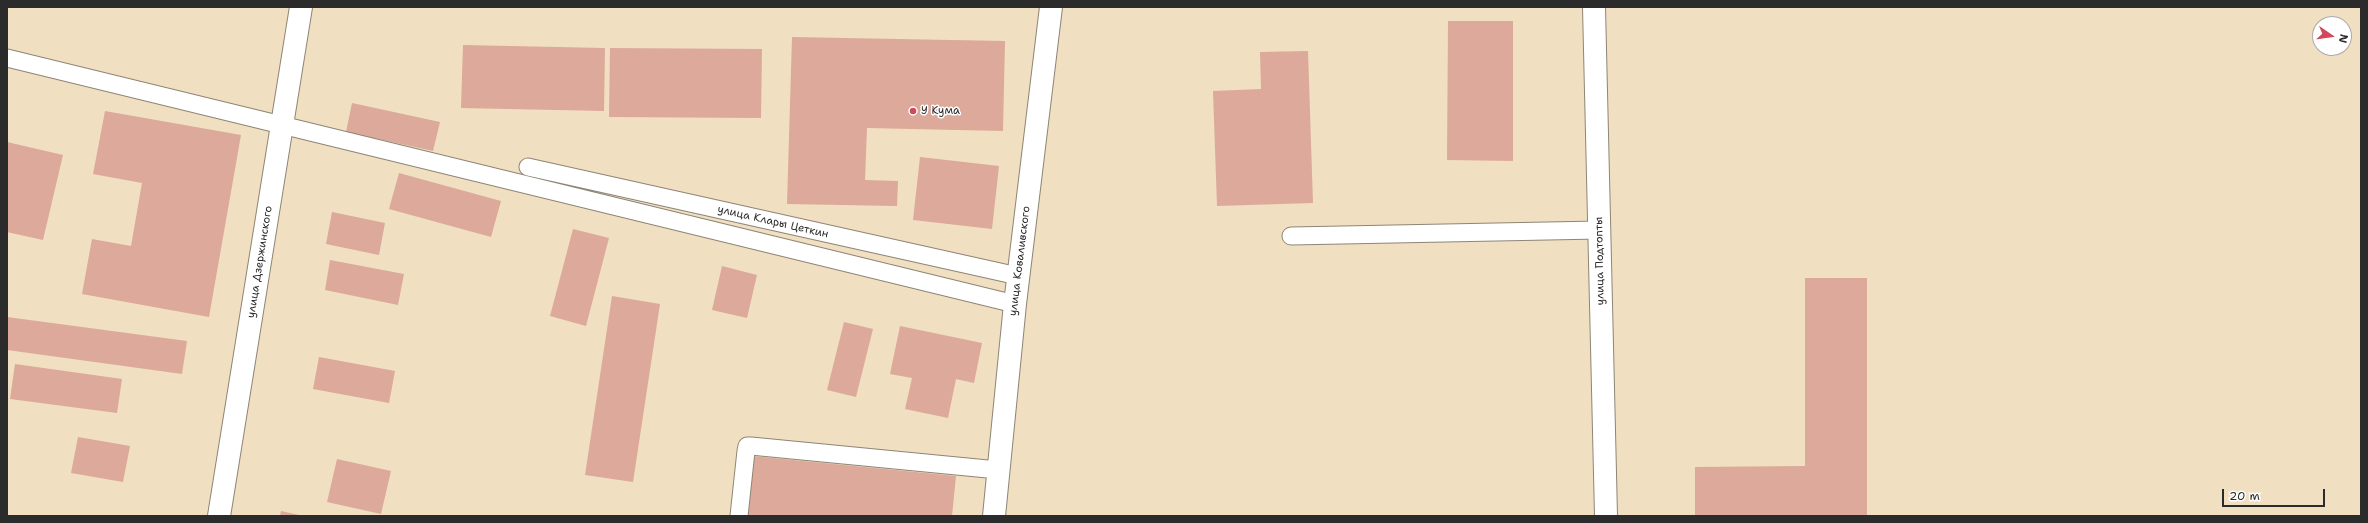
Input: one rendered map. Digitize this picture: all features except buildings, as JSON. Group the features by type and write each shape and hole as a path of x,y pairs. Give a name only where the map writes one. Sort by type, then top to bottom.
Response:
{"street":[{"name":"улица Дзержинского","path":"219,516 301,7"},
{"name":"улица Коваливского","path":"994,516 1018,276 1051,7"},
{"name":"улица Подтопты","path":"1594,7 1606,516"}],"lane":[{"path":"7,58 1015,304"},
{"name":"улица Клары Цеткин","path":"528,167 1018,276"},
{"path":"1292,236 1599,230"},
{"path":"739,516 746,451 748,446 998,470"}],"place":[{"name":"У Кума","path":"913,111"}]}
